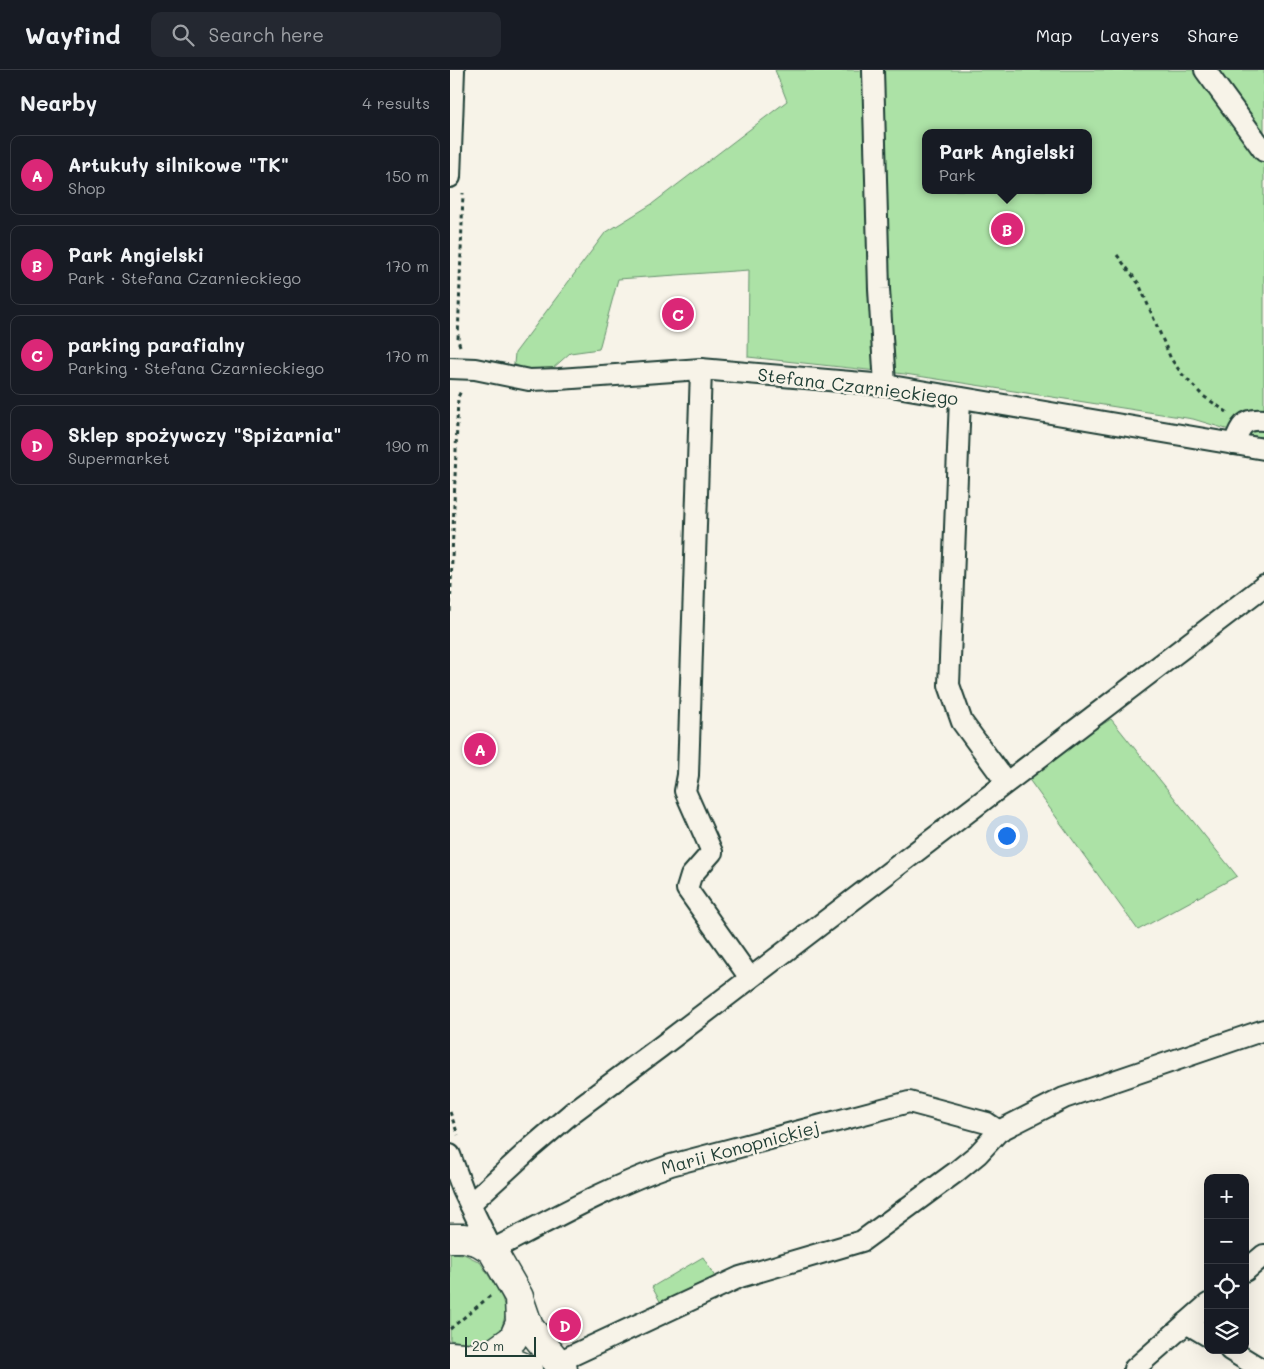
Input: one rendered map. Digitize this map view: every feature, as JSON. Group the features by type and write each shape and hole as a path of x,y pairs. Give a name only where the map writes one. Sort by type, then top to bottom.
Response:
{"street":[{"path":"450,177 454,70"},
{"path":"873,70 879,279 885,385"},
{"path":"1205,70 1264,151"},
{"name":"Stefana Czarnieckiego","path":"450,368 475,369 528,380 701,369 885,385 1264,449"},
{"path":"701,369 688,765 685,792 712,852 691,876 687,889 750,978"},
{"path":"960,398 950,685 962,722 1006,782"},
{"path":"1234,444 1238,432 1254,421"},
{"path":"470,1204 573,1112 1264,586"},
{"path":"450,1155 463,1190 492,1250 519,1297 529,1328 555,1367 740,1277 862,1241 956,1172 978,1154 999,1131 1064,1098 1264,1030"},
{"name":"Marii Konopnickiej","path":"492,1250 598,1194 637,1177 671,1165 910,1102 987,1123 999,1131"},
{"path":"450,1238 464,1238 479,1242 492,1250"},
{"path":"1249,1268 1264,1255"},
{"path":"463,1357 492,1354 513,1339 520,1323 519,1297"},
{"path":"1134,1369 1204,1307"},
{"path":"1186,1323 1204,1334"},
{"path":"1237,1354 1261,1369"},
{"path":"463,1357 509,1361 528,1369"}],"path":[{"path":"1116,256 1139,284 1171,359 1182,374 1203,396 1254,421"},
{"path":"450,612 458,397 481,358 465,353 459,346 458,322"},
{"path":"450,1328 492,1295"}],"green space":[{"path":"775,70 1264,70 1264,437 1246,435 1193,419 905,374 748,357 749,270 618,279 599,349 570,353 552,369 526,370 514,364 515,353 605,233 652,204 787,101"},
{"path":"1111,719 1237,876 1138,930 1025,774"},
{"path":"450,1253 464,1254 480,1262 502,1298 506,1312 501,1330 493,1339 480,1345 450,1340"},
{"path":"703,1257 715,1277 661,1303 652,1287"}],"place":[{"name":"Park Angielski","path":"1007,229"},
{"name":"parking parafialny","path":"678,314"},
{"name":"Artukuły silnikowe \"TK\"","path":"480,749"},
{"name":"Sklep spożywczy \"Spiżarnia\"","path":"565,1325"}]}
